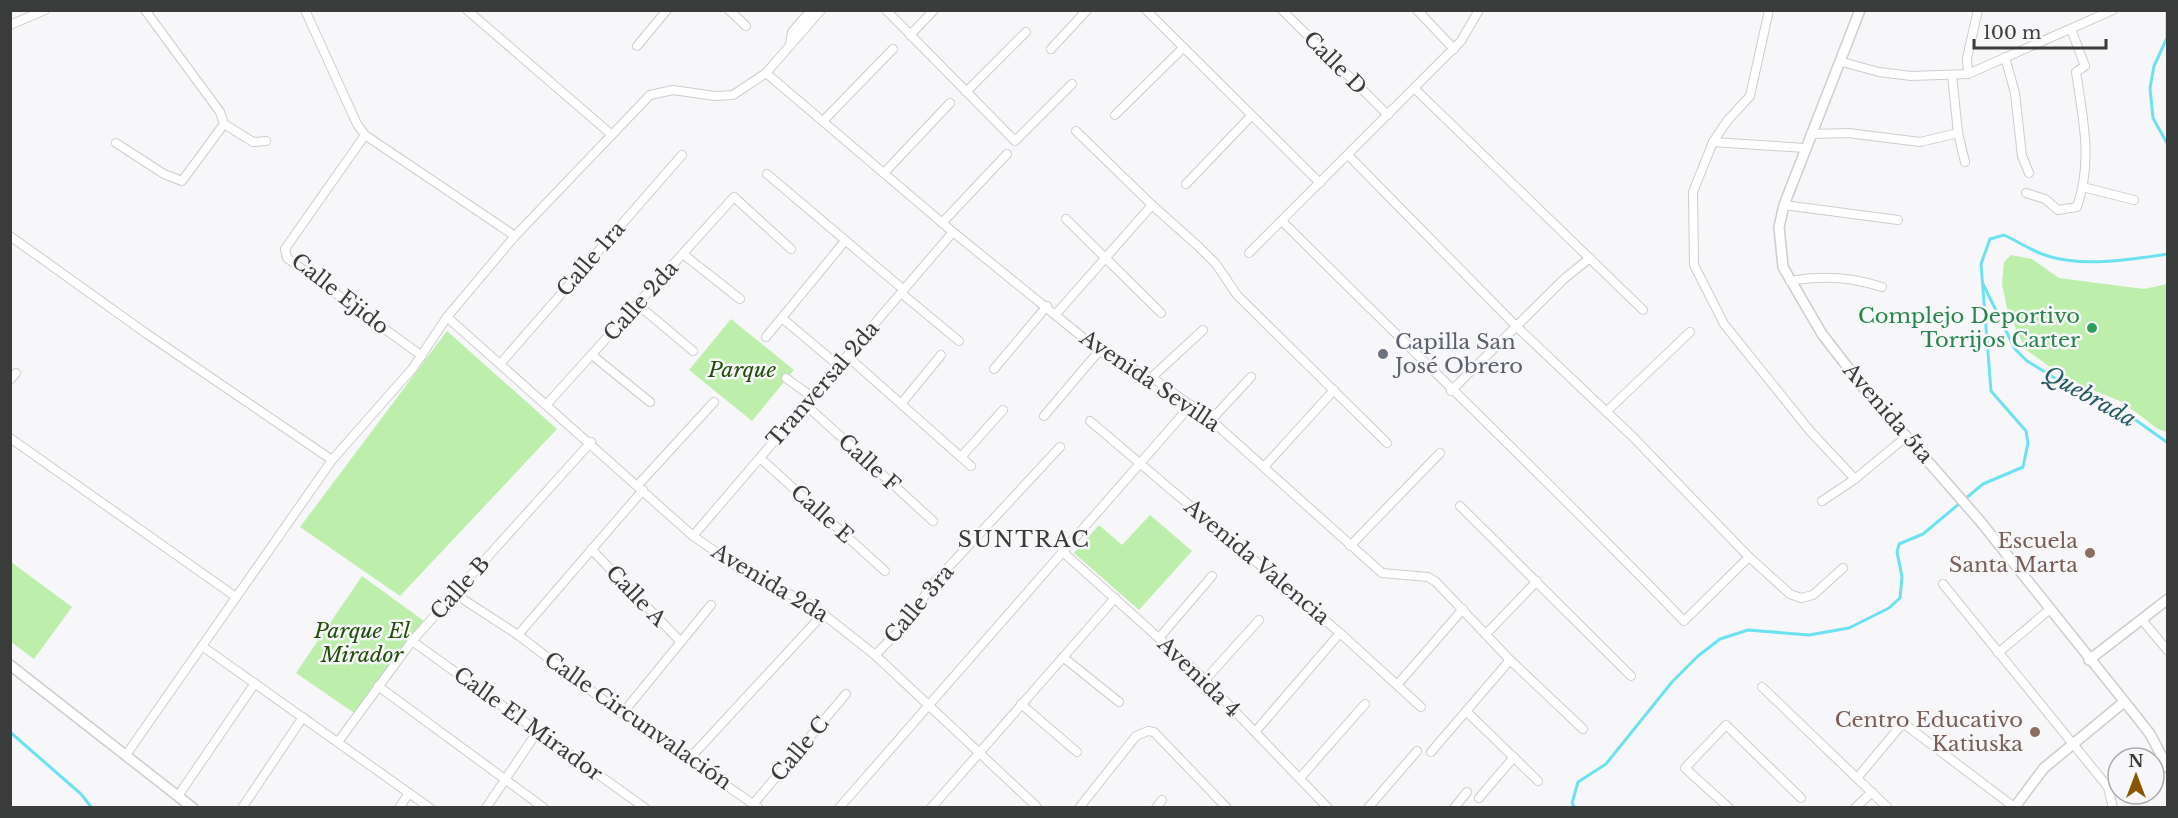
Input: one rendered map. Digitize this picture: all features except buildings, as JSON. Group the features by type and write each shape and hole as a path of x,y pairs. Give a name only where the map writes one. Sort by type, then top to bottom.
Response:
{"street":[{"path":"10,25 45,10"},
{"path":"145,10 220,112 224,124 253,142 266,141"},
{"path":"305,10 357,124 365,135 515,236"},
{"path":"467,10 612,135"},
{"path":"637,46 668,10"},
{"path":"729,10 746,26"},
{"path":"790,45 792,32 811,10"},
{"path":"126,755 332,460 422,356 447,317 515,236 650,95 673,90 715,96 733,95 766,73 821,10"},
{"path":"886,10 1015,141 1072,84"},
{"path":"910,35 934,10"},
{"path":"1051,49 1088,10"},
{"path":"1146,10 1320,183"},
{"name":"Calle D","path":"1282,10 1388,115"},
{"path":"1417,10 1454,49"},
{"path":"1249,253 1454,49 1479,10"},
{"path":"1769,10 1750,96 1727,121 1713,142 1693,192 1694,265 1724,324 1810,431 1855,478"},
{"name":"Avenida 5ta","path":"1860,10 1842,62 1805,147 1784,205 1779,227 1783,267 1822,334 1863,387 1980,521 2150,734 2168,768"},
{"path":"1968,74 1969,47 1978,10"},
{"path":"1842,62 1880,72 1911,76 1968,74 2113,10"},
{"path":"2026,193 2044,199 2058,210 2078,207 2087,171 2084,124 2076,72 2085,66 2071,29"},
{"path":"966,92 1026,32"},
{"path":"1115,115 1184,48"},
{"path":"823,122 893,49"},
{"path":"2005,57 2015,93 2022,156 2030,173"},
{"name":"Avenida Sevilla","path":"766,73 942,223 1100,351 1152,378 1211,420 1383,573 1428,577 1510,660 1583,729"},
{"path":"1952,75 1958,133 1965,162"},
{"path":"1414,89 1643,310"},
{"path":"884,173 950,103"},
{"path":"1186,184 1251,116"},
{"path":"116,143 164,174 182,181 224,124"},
{"path":"1076,131 1216,264 1237,295 1387,443"},
{"path":"1811,134 1848,133 1920,142 1958,133"},
{"name":"Calle Ejido","path":"365,135 285,249 287,258 422,356"},
{"path":"1713,142 1805,147"},
{"path":"942,223 1007,154"},
{"name":"Calle 1ra","path":"501,363 682,155"},
{"path":"1349,156 1516,326 1606,412 1749,557 1790,594 1801,598 1813,595 1843,568"},
{"path":"767,174 959,341"},
{"path":"2083,188 2134,200"},
{"name":"Calle 2da","path":"547,404 734,197 791,249"},
{"path":"1056,314 1152,205"},
{"path":"1784,205 1898,220"},
{"path":"1066,219 1107,257 1161,313"},
{"path":"1282,221 1451,390 1563,496 1684,621 1749,557"},
{"name":"Tranversal 2da","path":"693,536 953,232"},
{"path":"10,236 147,334 332,460"},
{"path":"766,338 845,241"},
{"path":"683,254 740,299"},
{"path":"1451,390 1565,278 1590,258"},
{"path":"1790,281 1834,277 1861,280 1882,287"},
{"path":"637,304 693,351"},
{"path":"994,369 1047,306"},
{"name":"Avenida 2da","path":"447,317 591,442 693,536 742,570 792,594 824,613 875,655 930,704 1036,806"},
{"path":"782,318 839,366"},
{"path":"1152,378 1203,330"},
{"path":"1606,412 1690,332"},
{"path":"1044,416 1100,351"},
{"path":"592,355 650,402"},
{"path":"901,404 941,355"},
{"path":"847,356 971,466"},
{"path":"10,380 16,373"},
{"path":"1211,420 1251,377"},
{"path":"786,378 812,397"},
{"path":"1264,467 1334,390"},
{"path":"518,635 714,402"},
{"name":"Calle F","path":"806,405 933,521"},
{"path":"839,807 1064,553 1191,405"},
{"path":"961,457 1003,410"},
{"name":"Avenida Valencia","path":"1090,421 1340,633 1421,707"},
{"path":"1822,501 1907,436"},
{"path":"10,438 236,597"},
{"name":"Calle B","path":"338,742 412,641 591,442"},
{"name":"Calle 3ra","path":"875,655 907,623 931,586 1060,447"},
{"path":"1350,546 1440,453"},
{"name":"Calle E","path":"760,458 885,571"},
{"path":"1460,506 1538,581 1631,676"},
{"name":"Calle A","path":"591,549 681,642"},
{"name":"Avenida 4","path":"1064,553 1205,680 1328,807"},
{"path":"1160,638 1212,576"},
{"path":"1486,634 1538,581"},
{"path":"1943,584 2108,787 2113,807"},
{"name":"Calle Circunvalación","path":"455,594 518,635 622,714 757,805"},
{"path":"931,807 1115,598"},
{"path":"2089,660 2168,599"},
{"path":"622,714 711,605"},
{"path":"1397,685 1462,609"},
{"path":"1998,653 2049,610"},
{"path":"690,758 824,613"},
{"path":"1205,680 1259,620"},
{"path":"2142,620 2168,651"},
{"path":"1255,732 1340,633"},
{"name":"Calle El Mirador","path":"412,641 645,807"},
{"path":"202,646 430,807"},
{"path":"1063,657 1119,702"},
{"path":"1431,752 1510,660"},
{"path":"10,665 193,807"},
{"path":"178,796 255,683"},
{"path":"378,686 505,781 544,807"},
{"path":"1762,687 1888,807"},
{"name":"Calle C","path":"757,805 846,694"},
{"path":"1857,778 1903,723 2014,807 2044,768 2124,702"},
{"path":"1021,704 1077,752"},
{"path":"1300,778 1365,704"},
{"path":"1466,711 1538,782"},
{"path":"242,807 303,717"},
{"path":"1729,807 1685,768 1726,725 1801,798"},
{"path":"1083,806 1136,736 1148,731 1154,732 1227,807"},
{"path":"486,807 537,732"},
{"path":"1368,807 1417,752"},
{"path":"1479,798 1514,757"},
{"path":"1454,807 1467,792"},
{"path":"1855,807 1872,792"},
{"path":"399,807 409,793"},
{"path":"1156,807 1162,801"}],"green space":[{"name":"Complejo Deportivo Torrijos Carter","path":"2011,255 2032,259 2059,278 2144,289 2167,284 2167,432 2158,429 2122,402 2081,385 2025,349 2007,308 2002,284 2004,262"},
{"name":"Parque","path":"731,319 794,370 752,421 689,370"},
{"path":"447,331 557,429 400,596 300,527"},
{"path":"1150,515 1192,551 1139,610 1074,553 1099,525 1122,545"},
{"path":"11,562 72,607 34,659 11,642"},
{"name":"Parque El Mirador","path":"362,576 424,621 357,715 296,673"}],"waterway":[{"path":"2167,10 2167,38 2154,66 2150,88 2153,118 2168,145"},
{"path":"1575,808 1572,803 1578,782 1606,764 1672,682 1698,656 1720,639 1748,630 1809,635 1849,628 1889,608 1900,598 1902,577 1897,552 1899,544 1923,534 1983,484 2023,467 2028,443 2026,431 1991,391 1981,264 1990,239 2004,235 2042,254 2072,261 2104,262 2168,254"},
{"name":"Quebrada","path":"1983,284 2015,349 2027,361 2071,388 2123,411 2168,443"},
{"path":"10,732 81,794 92,808"}],"place":[{"name":"Complejo Deportivo Torrijos Carter","path":"2092,328"},
{"name":"Capilla San José Obrero","path":"1383,354"},
{"name":"Escuela Santa Marta","path":"2090,553"},
{"name":"Centro Educativo Katiuska","path":"2035,732"}],"district":[{"name":"SUNTRAC","path":"1024,539"}]}
